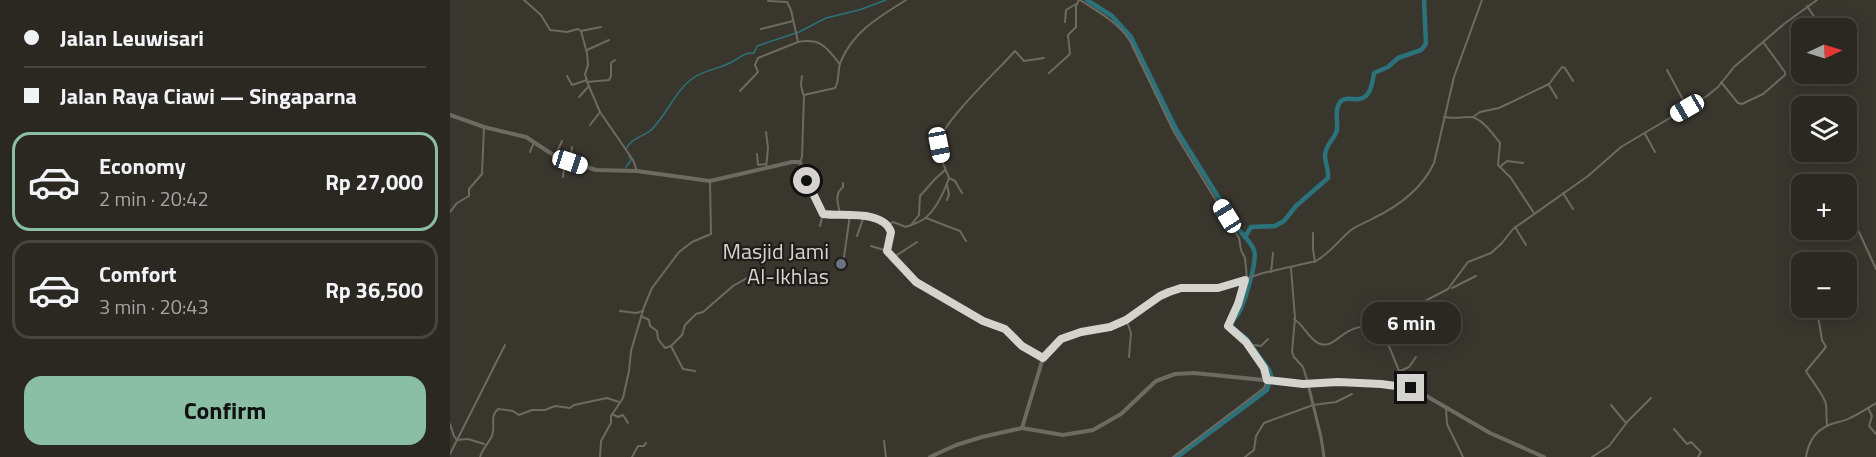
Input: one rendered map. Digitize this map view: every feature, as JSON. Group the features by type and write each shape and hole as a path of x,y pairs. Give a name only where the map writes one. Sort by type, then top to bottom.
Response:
{"main road":[{"path":"450,115 484,127 524,136 567,162 593,170 637,171 710,181 766,167 800,162 810,190 823,214 864,216 887,226 891,232 887,251 916,282 983,321 1005,329 1022,346 1043,358 1022,428"},
{"path":"930,457 976,438 1022,428 1063,435 1096,429 1121,414 1156,381 1175,374 1210,374 1308,384 1338,382 1407,387 1506,441 1544,457"}],"street":[{"path":"524,0 541,15 550,30 567,32 601,27"},
{"path":"804,95 835,88 840,64 862,29 906,0"},
{"path":"1065,22 1066,10 1079,0 1122,30 1130,41 1174,132 1239,238 1245,258 1248,278 1228,326 1251,346 1269,380 1263,391 1173,457"},
{"path":"1043,358 1066,337 1081,332 1102,330 1126,320 1169,292 1181,288 1218,288 1248,278 1315,262 1323,258 1352,230 1384,212 1415,190 1424,181 1434,164 1459,60 1482,0"},
{"path":"768,1 787,2 798,42"},
{"path":"1448,290 1468,262 1491,253 1515,227 1588,176 1621,147 1707,96 1734,67 1814,1"},
{"path":"1049,73 1070,53 1068,35 1076,27 1076,4"},
{"path":"1807,6 1814,18"},
{"path":"761,29 793,21"},
{"path":"581,31 587,50 588,65 585,74 587,81 600,112 635,164 637,171"},
{"path":"587,50 609,40"},
{"path":"740,91 758,72 755,65 757,59 798,42 811,40 818,42 840,64"},
{"path":"1721,82 1738,103 1743,104 1763,94 1785,75 1763,42"},
{"path":"962,194 955,181 949,178 945,170 939,145 942,132 975,92 1015,52 1024,61 1044,58"},
{"path":"567,76 571,84 609,80 611,63 615,60"},
{"path":"1444,117 1454,119 1473,117 1480,112 1502,107 1549,84 1563,67 1573,81"},
{"path":"1667,70 1687,108"},
{"path":"800,162 804,95 801,85 802,76"},
{"path":"1549,84 1557,98"},
{"path":"579,97 589,86"},
{"path":"590,125 600,112"},
{"path":"1473,117 1485,124 1500,143 1497,163 1511,178 1534,213"},
{"path":"450,212 457,203 469,196 469,189 482,174 484,127"},
{"path":"757,154 758,165 766,167 768,148 766,132"},
{"path":"1644,132 1654,152"},
{"path":"555,156 562,141"},
{"path":"530,152 534,142"},
{"path":"563,177 572,147"},
{"path":"1500,167 1508,161 1523,163"},
{"path":"911,225 919,215 920,196 945,170"},
{"path":"887,226 893,222 904,226 911,225 926,218 944,192 949,178"},
{"path":"600,457 601,441 611,423 612,414 623,398 631,351 652,288 675,257 692,242 711,234 710,181"},
{"path":"840,214 837,196 843,183"},
{"path":"946,184 949,194 947,200"},
{"path":"1563,194 1572,209"},
{"path":"820,226 823,214"},
{"path":"844,257 850,214"},
{"path":"857,236 864,216"},
{"path":"926,218 960,231 966,241"},
{"path":"1515,227 1526,245"},
{"path":"1857,229 1876,269"},
{"path":"1313,233 1315,262"},
{"path":"892,258 917,242"},
{"path":"871,246 887,251"},
{"path":"1271,272 1273,253"},
{"path":"1291,268 1294,319 1292,352 1303,367 1324,457"},
{"path":"1294,319 1316,343 1322,345 1332,343 1349,331 1359,327 1375,327 1476,276"},
{"path":"641,316 649,320 649,325 657,331 658,339 665,348 671,346 682,335 685,324 696,314 703,312 747,278 758,278"},
{"path":"620,311 636,313 643,311"},
{"path":"1818,318 1821,336 1826,347 1806,370 1826,403 1827,425"},
{"path":"1126,320 1131,333 1129,357"},
{"path":"1375,327 1383,334 1398,372 1407,387"},
{"path":"1251,346 1261,346 1268,339"},
{"path":"450,454 505,345"},
{"path":"671,346 682,368 695,372"},
{"path":"1398,372 1409,367 1416,357"},
{"path":"1245,457 1254,450 1256,436 1264,423 1313,405 1336,402 1352,394"},
{"path":"480,457 493,434 493,416 498,408 513,411 519,415 555,406 570,408 574,405 607,398 620,403"},
{"path":"1592,457 1609,446 1627,423 1652,398"},
{"path":"1806,457 1810,441 1827,425 1846,420 1876,403"},
{"path":"1611,405 1627,423"},
{"path":"1446,408 1447,424 1463,457"},
{"path":"1868,408 1872,416 1869,426 1876,434"},
{"path":"612,414 619,417 624,416 628,423"},
{"path":"450,424 457,440"},
{"path":"1674,429 1687,444 1692,442 1700,451 1701,454 1698,457"},
{"path":"457,440 468,439 485,445"},
{"path":"884,441 886,457"},
{"path":"632,457 638,446 644,446 646,443"}],"waterway":[{"path":"626,149 634,140 651,130 683,87 698,75 754,53 757,46 799,32 826,18 859,10 886,0"},
{"path":"1087,0 1112,16 1131,37 1176,129 1237,227 1250,243 1255,255 1247,292 1241,309 1230,326 1246,338 1269,370 1271,375 1267,390 1177,457"},
{"path":"1245,237 1251,227 1275,226 1284,221 1296,206 1328,178 1325,155 1337,130 1338,106 1344,99 1365,97 1371,88 1374,73 1388,67 1398,58 1421,50 1426,44 1424,0"},
{"path":"626,167 631,160 629,156"}],"place":[{"name":"Masjid Jami Al-Ikhlas","path":"841,264"}],"route":[{"path":"807,181 823,214 862,215 886,224 891,232 887,251 913,280 983,321 1005,329 1022,346 1043,358 1061,339 1081,332 1110,327 1126,320 1160,296 1176,289 1218,288 1245,280 1228,326 1246,342 1264,368 1267,380 1303,384 1338,382 1381,384 1411,388"}]}
